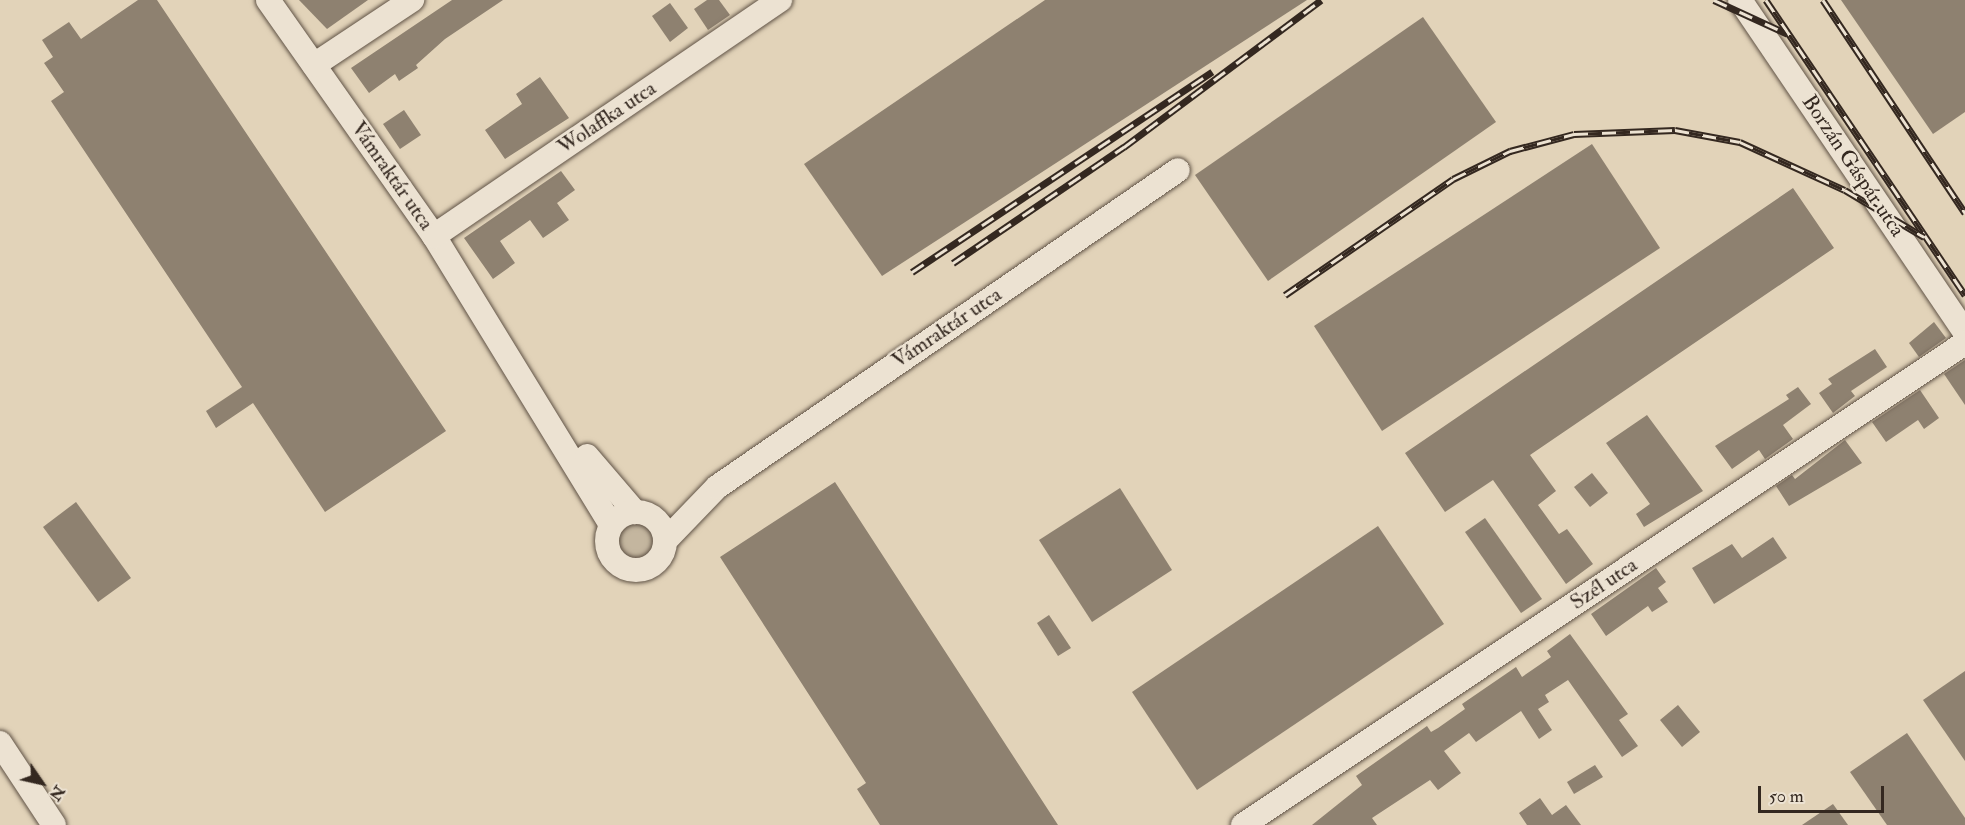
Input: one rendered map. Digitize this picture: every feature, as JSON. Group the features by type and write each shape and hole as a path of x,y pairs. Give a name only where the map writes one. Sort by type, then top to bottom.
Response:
{"street":[{"name":"Vámraktár utca","path":"268,0 434,236 512,356 611,525"},
{"path":"314,65 412,0"},
{"name":"Wolaffka utca","path":"434,236 780,0"},
{"name":"Borzán Gáspár utca","path":"1740,0 1965,332"},
{"name":"Vámraktár utca","path":"512,356 640,512 663,512 717,487 1178,170"},
{"name":"Szél utca","path":"1243,825 1965,343"},
{"name":"Vámraktár utca","path":"665,541 717,487"},
{"path":"640,512 663,529 665,541 650,567 626,568 609,553 611,525 640,512"},
{"path":"0,743 54,825"}],"shaded area":[{"path":"636,521 650,527 656,541 650,555 636,561 622,555 616,541 622,527"}],"building":[{"path":"138,0 157,0 446,431 325,512 253,403 216,428 206,411 242,387 51,101 64,92 44,63 53,57 42,40 69,22 81,39"},
{"path":"299,0 368,0 327,29"},
{"path":"452,0 503,0 445,39 416,65 418,68 399,81 395,74 369,93 351,68"},
{"path":"707,0 719,0 730,15 708,30 694,9"},
{"path":"1045,0 1307,0 882,276 804,164"},
{"path":"1841,0 1965,0 1965,112 1933,134"},
{"path":"670,3 688,28 670,42 652,16"},
{"path":"1423,17 1496,122 1268,281 1195,175"},
{"path":"540,77 569,118 505,159 485,130 522,104 516,94"},
{"path":"404,110 421,135 400,149 383,124"},
{"path":"1592,144 1660,248 1382,431 1314,326"},
{"path":"561,171 575,190 557,203 569,220 543,238 530,220 500,241 515,263 493,279 464,238"},
{"path":"1793,188 1834,248 1530,455 1556,491 1538,505 1559,534 1567,529 1593,564 1566,584 1493,480 1445,512 1405,453"},
{"path":"1934,322 1946,338 1919,357 1909,343"},
{"path":"1875,349 1887,367 1851,391 1855,396 1833,413 1819,393 1832,384 1828,379"},
{"path":"1965,360 1965,405 1944,374"},
{"path":"1798,387 1811,404 1783,425 1793,439 1765,459 1759,450 1732,469 1715,446 1789,399 1786,395"},
{"path":"1920,390 1939,418 1924,429 1918,420 1886,442 1872,422"},
{"path":"1647,415 1703,491 1644,527 1636,514 1650,504 1606,443"},
{"path":"1845,440 1862,463 1789,506 1776,486 1792,475 1795,479"},
{"path":"1592,473 1608,493 1590,507 1574,487"},
{"path":"835,482 1058,825 880,825 857,789 866,783 720,557"},
{"path":"1120,488 1172,570 1092,622 1039,540"},
{"path":"76,502 131,578 98,602 43,527"},
{"path":"1485,518 1542,599 1521,613 1465,532"},
{"path":"1378,526 1444,624 1197,790 1132,692"},
{"path":"1773,537 1787,558 1714,604 1692,568 1732,544 1742,558"},
{"path":"1656,568 1666,582 1658,588 1668,602 1652,612 1648,606 1606,636 1591,614"},
{"path":"1049,615 1071,648 1058,656 1037,623"},
{"path":"1570,634 1628,714 1619,720 1638,746 1622,757 1568,680 1545,695 1549,702 1538,709 1552,730 1539,739 1521,711 1476,742 1469,733 1444,751 1461,773 1438,790 1430,780 1372,818 1377,825 1312,825 1362,785 1356,776 1427,726 1431,732 1438,728 1465,709 1462,704 1516,667 1522,677 1551,657 1547,651"},
{"path":"1965,671 1965,761 1923,700"},
{"path":"1678,705 1700,732 1682,747 1660,720"},
{"path":"1907,733 1965,818 1965,825 1887,825 1850,772"},
{"path":"1595,765 1603,777 1574,794 1567,782"},
{"path":"1540,798 1552,815 1566,805 1581,825 1527,825 1519,813"},
{"path":"1833,804 1848,825 1802,825"}],"railway":[{"path":"953,263 1124,147 1321,0"},
{"path":"1714,0 1788,34"},
{"path":"1766,0 1965,295"},
{"path":"1823,0 1965,213"},
{"path":"912,272 1212,72"},
{"path":"1285,295 1453,179 1510,151 1574,134 1675,130 1740,142 1845,190 1924,237"}]}
